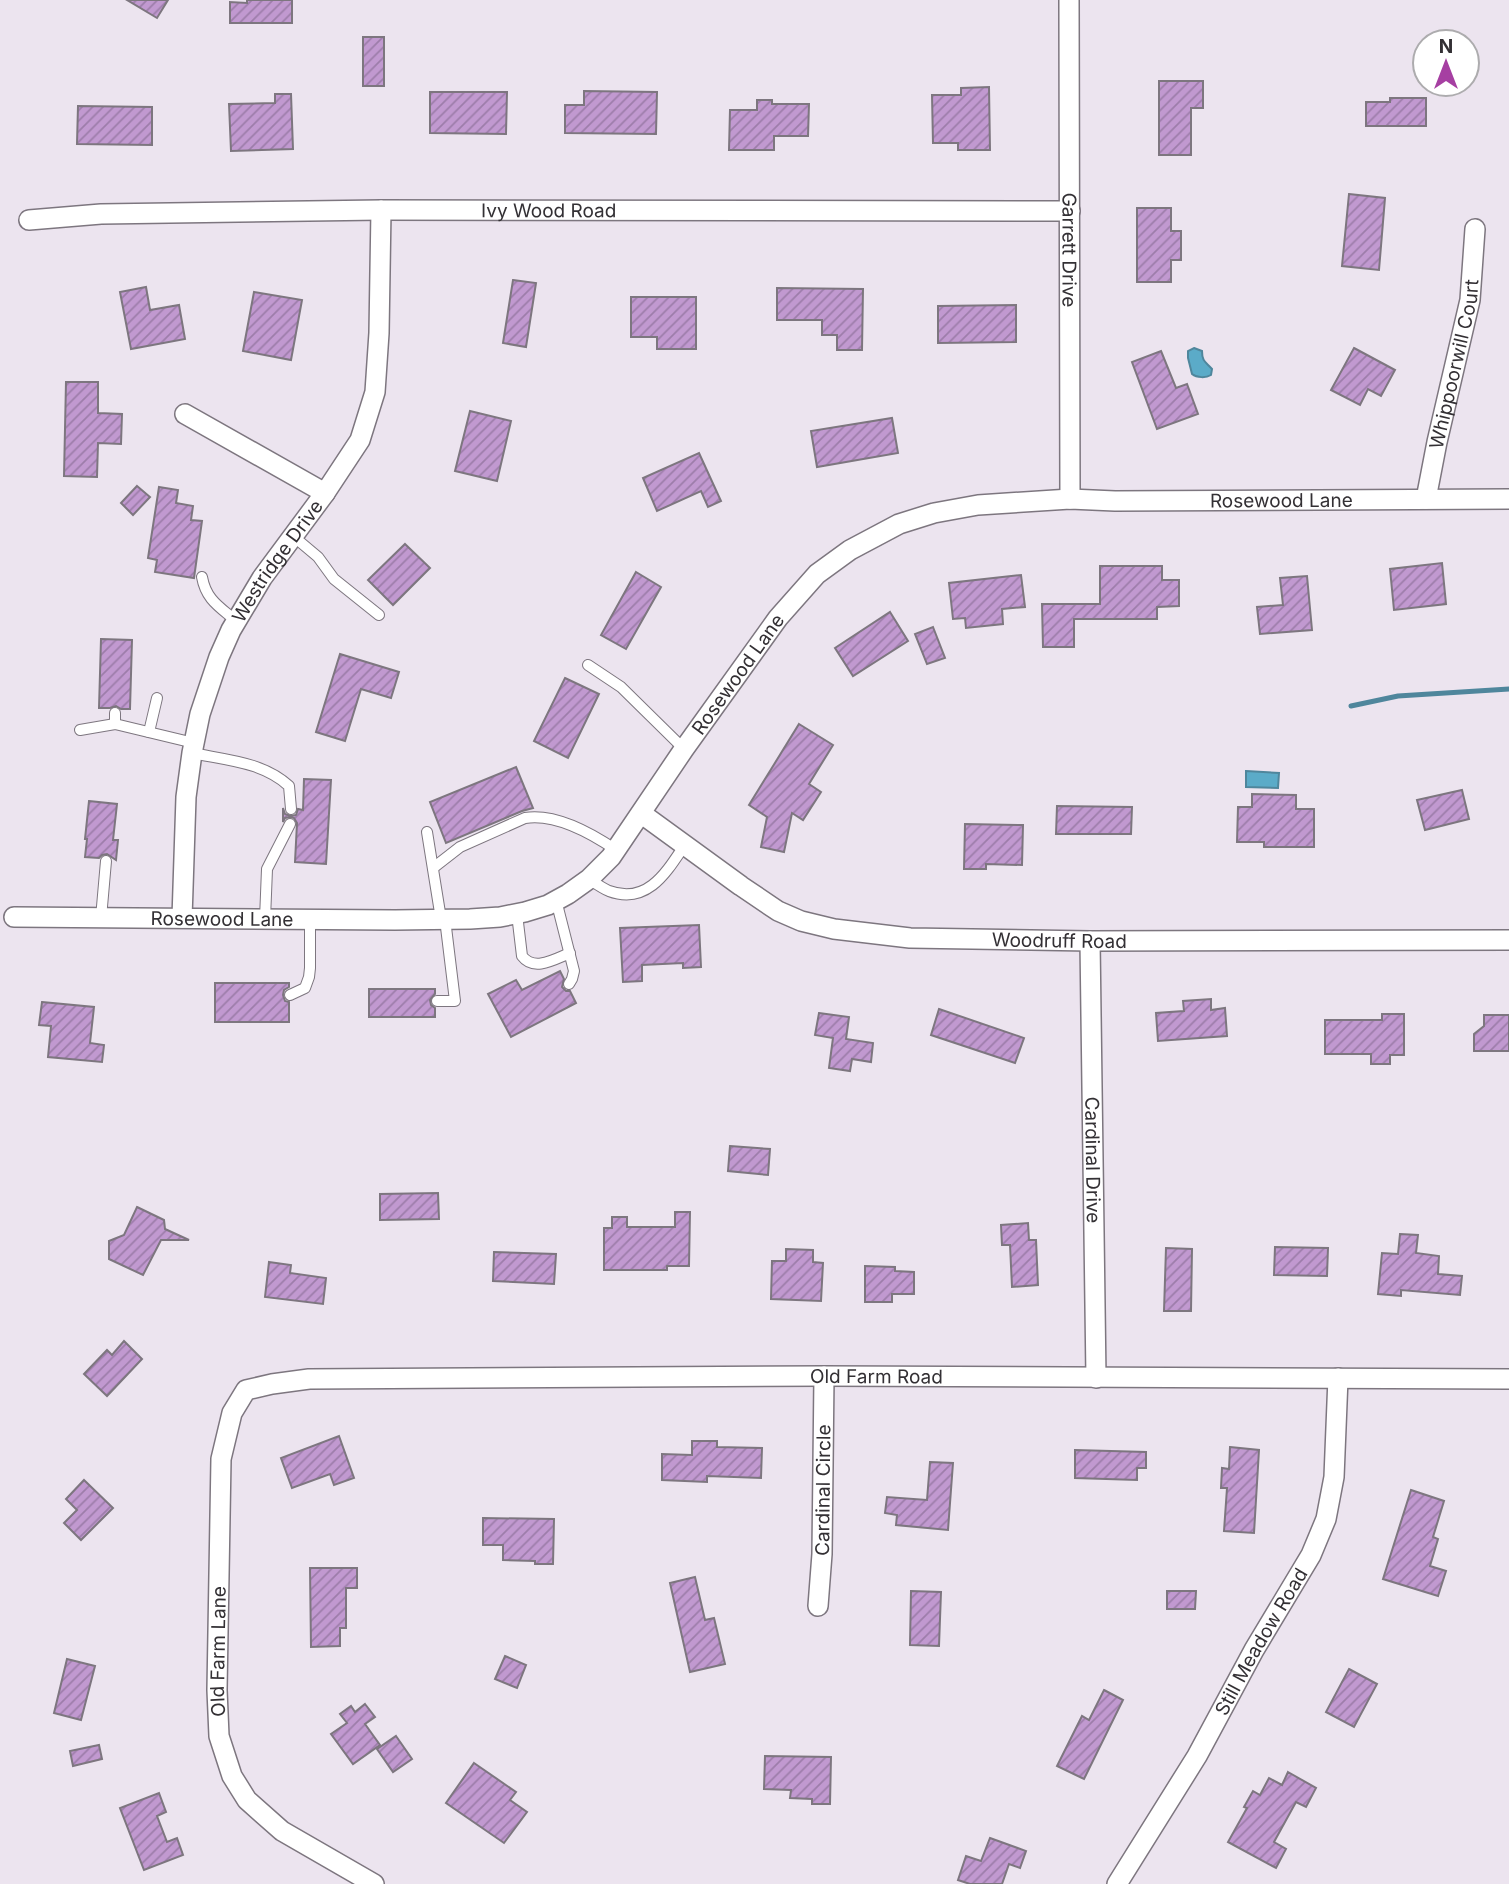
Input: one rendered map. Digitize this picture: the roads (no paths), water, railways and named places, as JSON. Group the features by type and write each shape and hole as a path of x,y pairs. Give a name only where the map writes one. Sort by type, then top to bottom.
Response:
{"street":[{"name":"Garrett Drive","path":"1069,0 1070,499"},
{"name":"Ivy Wood Road","path":"29,220 101,214 381,210 1070,211"},
{"name":"Westridge Drive","path":"182,919 186,797 200,714 219,657 236,621 262,578 360,440 375,392 381,210"},
{"name":"Whippoorwill Court","path":"1426,499 1470,300 1475,229"},
{"path":"186,414 324,493"},
{"name":"Rosewood Lane","path":"14,917 443,919 500,917 548,905 589,879 616,850 778,618 817,574 850,550 899,524 934,513 978,505 1070,499 1509,499"},
{"name":"Woodruff Road","path":"642,814 778,911 801,921 834,929 910,938 1090,941 1509,940"},
{"name":"Cardinal Drive","path":"1090,941 1096,1378"},
{"name":"Old Farm Road","path":"246,1390 309,1379 824,1376 1509,1379"},
{"name":"Cardinal Circle","path":"818,1606 822,1554 824,1376"},
{"name":"Still Meadow Road","path":"1117,1884 1197,1756 1254,1650 1311,1555 1326,1519 1334,1477 1338,1378"},
{"name":"Old Farm Lane","path":"246,1390 232,1413 221,1459 217,1690 219,1736 232,1776 247,1800 282,1831 374,1884"}],"lane":[{"path":"293,536 318,558 334,579 379,615"},
{"path":"202,577 204,589 213,601 236,621"},
{"path":"588,665 621,687 684,749"},
{"path":"149,732 157,698"},
{"path":"80,730 115,718 193,748 259,767 289,786 291,809"},
{"path":"433,868 460,847 535,816 590,832 616,850"},
{"path":"265,919 267,869 290,824"},
{"path":"427,832 455,1001 437,1001"},
{"path":"589,879 608,891 628,894 640,892 653,887 663,877 684,846"},
{"path":"101,918 106,861"},
{"path":"556,900 574,971 569,984"},
{"path":"517,914 522,956 526,961 533,964 545,963 570,953"},
{"path":"290,995 305,988 309,977 310,919"}],"water":[{"path":"1194,348 1202,351 1204,360 1212,369 1211,375 1202,377 1192,374 1188,351"},
{"path":"1246,771 1279,773 1278,788 1246,787"}],"waterway":[{"path":"1351,706 1398,696 1509,689"}]}
